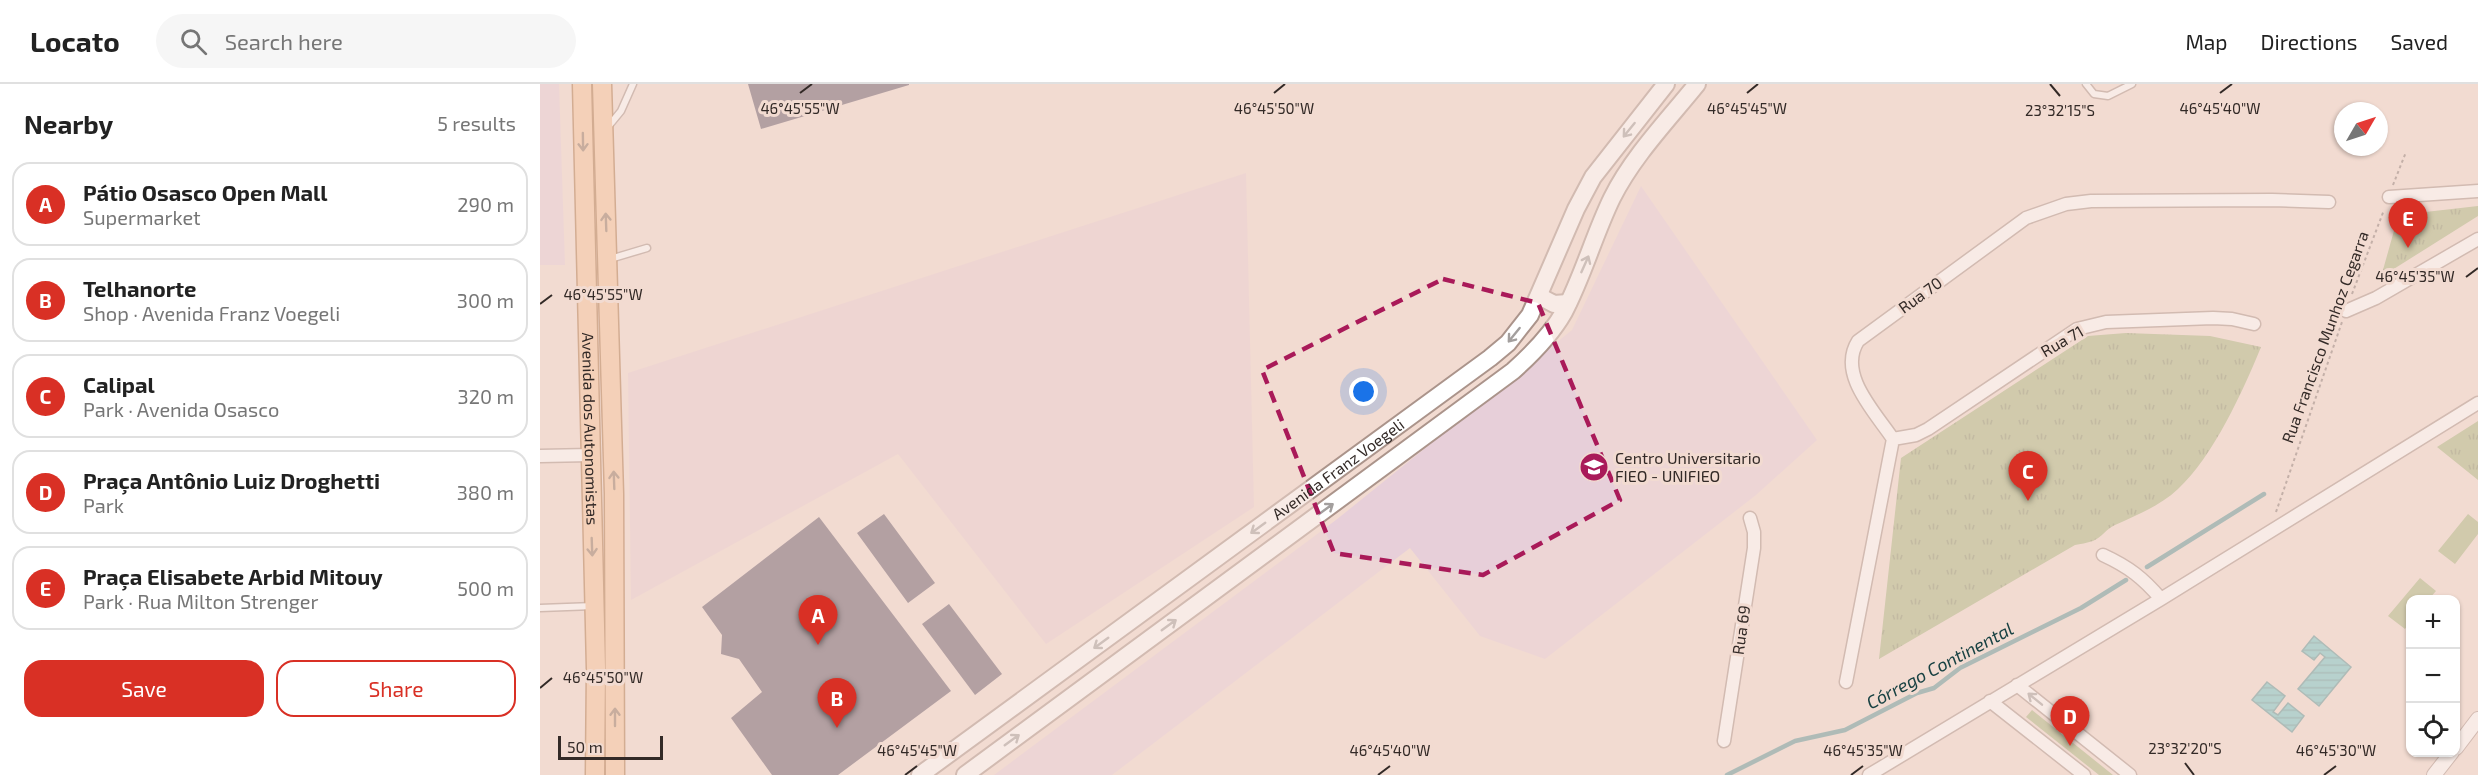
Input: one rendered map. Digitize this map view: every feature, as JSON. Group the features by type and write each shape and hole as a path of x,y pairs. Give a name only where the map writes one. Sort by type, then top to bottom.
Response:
{"main road":[{"name":"Avenida dos Autonomistas","path":"582,84 594,606 595,775"},
{"name":"Avenida dos Autonomistas","path":"602,84 614,494 615,775"},
{"name":"Avenida Franz Voegeli","path":"920,775 1508,343 1530,315 1576,209 1593,177 1666,84"},
{"path":"1660,131 1675,107 1680,84"},
{"name":"Avenida Franz Voegeli","path":"964,775 1513,371 1552,331 1568,303 1622,180 1697,84"},
{"path":"1539,296 1554,304 1568,303"},
{"path":"1530,315 1552,331"}],"street":[{"path":"2389,196 2478,191"},
{"name":"Rua 70","path":"1893,439 1853,377 1850,368 1852,349 1857,341 2026,218 2066,204 2091,201 2329,202"},
{"path":"2346,311 2376,298 2478,239"},
{"name":"Rua 71","path":"1893,439 1916,435 1928,429 2063,338 2091,325 2213,318 2254,324"},
{"path":"1869,775 2161,599 2478,403"},
{"path":"1846,682 1893,439"},
{"path":"540,456 591,455"},
{"name":"Rua 69","path":"1724,741 1754,548 1754,532 1750,518"},
{"path":"2103,555 2126,565 2140,576 2161,599"},
{"path":"2017,685 2130,775"},
{"path":"1990,701 2084,775"},
{"path":"2460,743 2478,719"},
{"path":"2434,775 2449,757"}],"lane":[{"path":"603,133 621,111 633,84"},
{"path":"2086,84 2094,94 2108,96 2132,84"},
{"path":"607,259 647,248"},
{"path":"540,608 594,606"}],"path":[{"name":"Rua Francisco Munhoz Cegarra","path":"2269,532 2346,311 2406,152"}],"highlighted area":[{"path":"1443,279 1538,303 1620,500 1483,575 1334,553 1262,370"}],"shaded area":[{"path":"540,84 559,84 565,265 540,265"},
{"path":"1246,173 1254,507 1046,644 898,454 631,600 628,373"},
{"name":"Centro Universitario FIEO - UNIFIEO","path":"1641,186 1817,440 1756,495 1545,659 1480,636 1410,548 1112,775 994,775 1336,520 1572,330"}],"green space":[{"path":"2478,206 2478,216 2381,277 2397,220 2408,214"},
{"path":"2126,333 2210,336 2261,347 2226,422 2191,476 2171,495 2156,505 2112,527 2096,540 2075,545 1879,659 1901,458 2088,336"},
{"path":"2478,421 2478,480 2437,447"},
{"path":"2468,514 2478,522 2478,534 2455,564 2438,551"},
{"path":"2420,578 2436,591 2432,595 2406,595 2405,629 2388,616"},
{"path":"2032,710 2113,775 2099,775 2026,717"}],"water":[{"path":"2314,636 2351,667 2319,706 2298,689 2325,657 2320,653 2314,660 2302,651"},
{"path":"2267,682 2285,696 2273,712 2278,715 2288,703 2304,716 2292,732 2252,700"}],"building":[{"path":"748,84 909,84 909,85 761,129"},
{"path":"884,514 935,583 908,603 857,533"},
{"path":"819,517 951,691 838,775 772,775 731,718 762,692 739,659 721,654 722,635 702,607"},
{"path":"949,604 1002,674 975,695 922,624"}],"waterway":[{"name":"Córrego Continental","path":"2147,567 2264,494"},
{"name":"Córrego Continental","path":"1727,775 1795,741 1845,730 1917,693 1934,688 1960,668 2081,608 2126,580"}],"place":[{"name":"Praça Elisabete Arbid Mitouy","path":"2408,248"},
{"name":"Centro Universitario FIEO - UNIFIEO","path":"1594,467"},
{"name":"Calipal","path":"2028,501"},
{"name":"Pátio Osasco Open Mall","path":"818,645"},
{"name":"Telhanorte","path":"837,728"},
{"name":"Praça Antônio Luiz Droghetti","path":"2070,746"}]}
